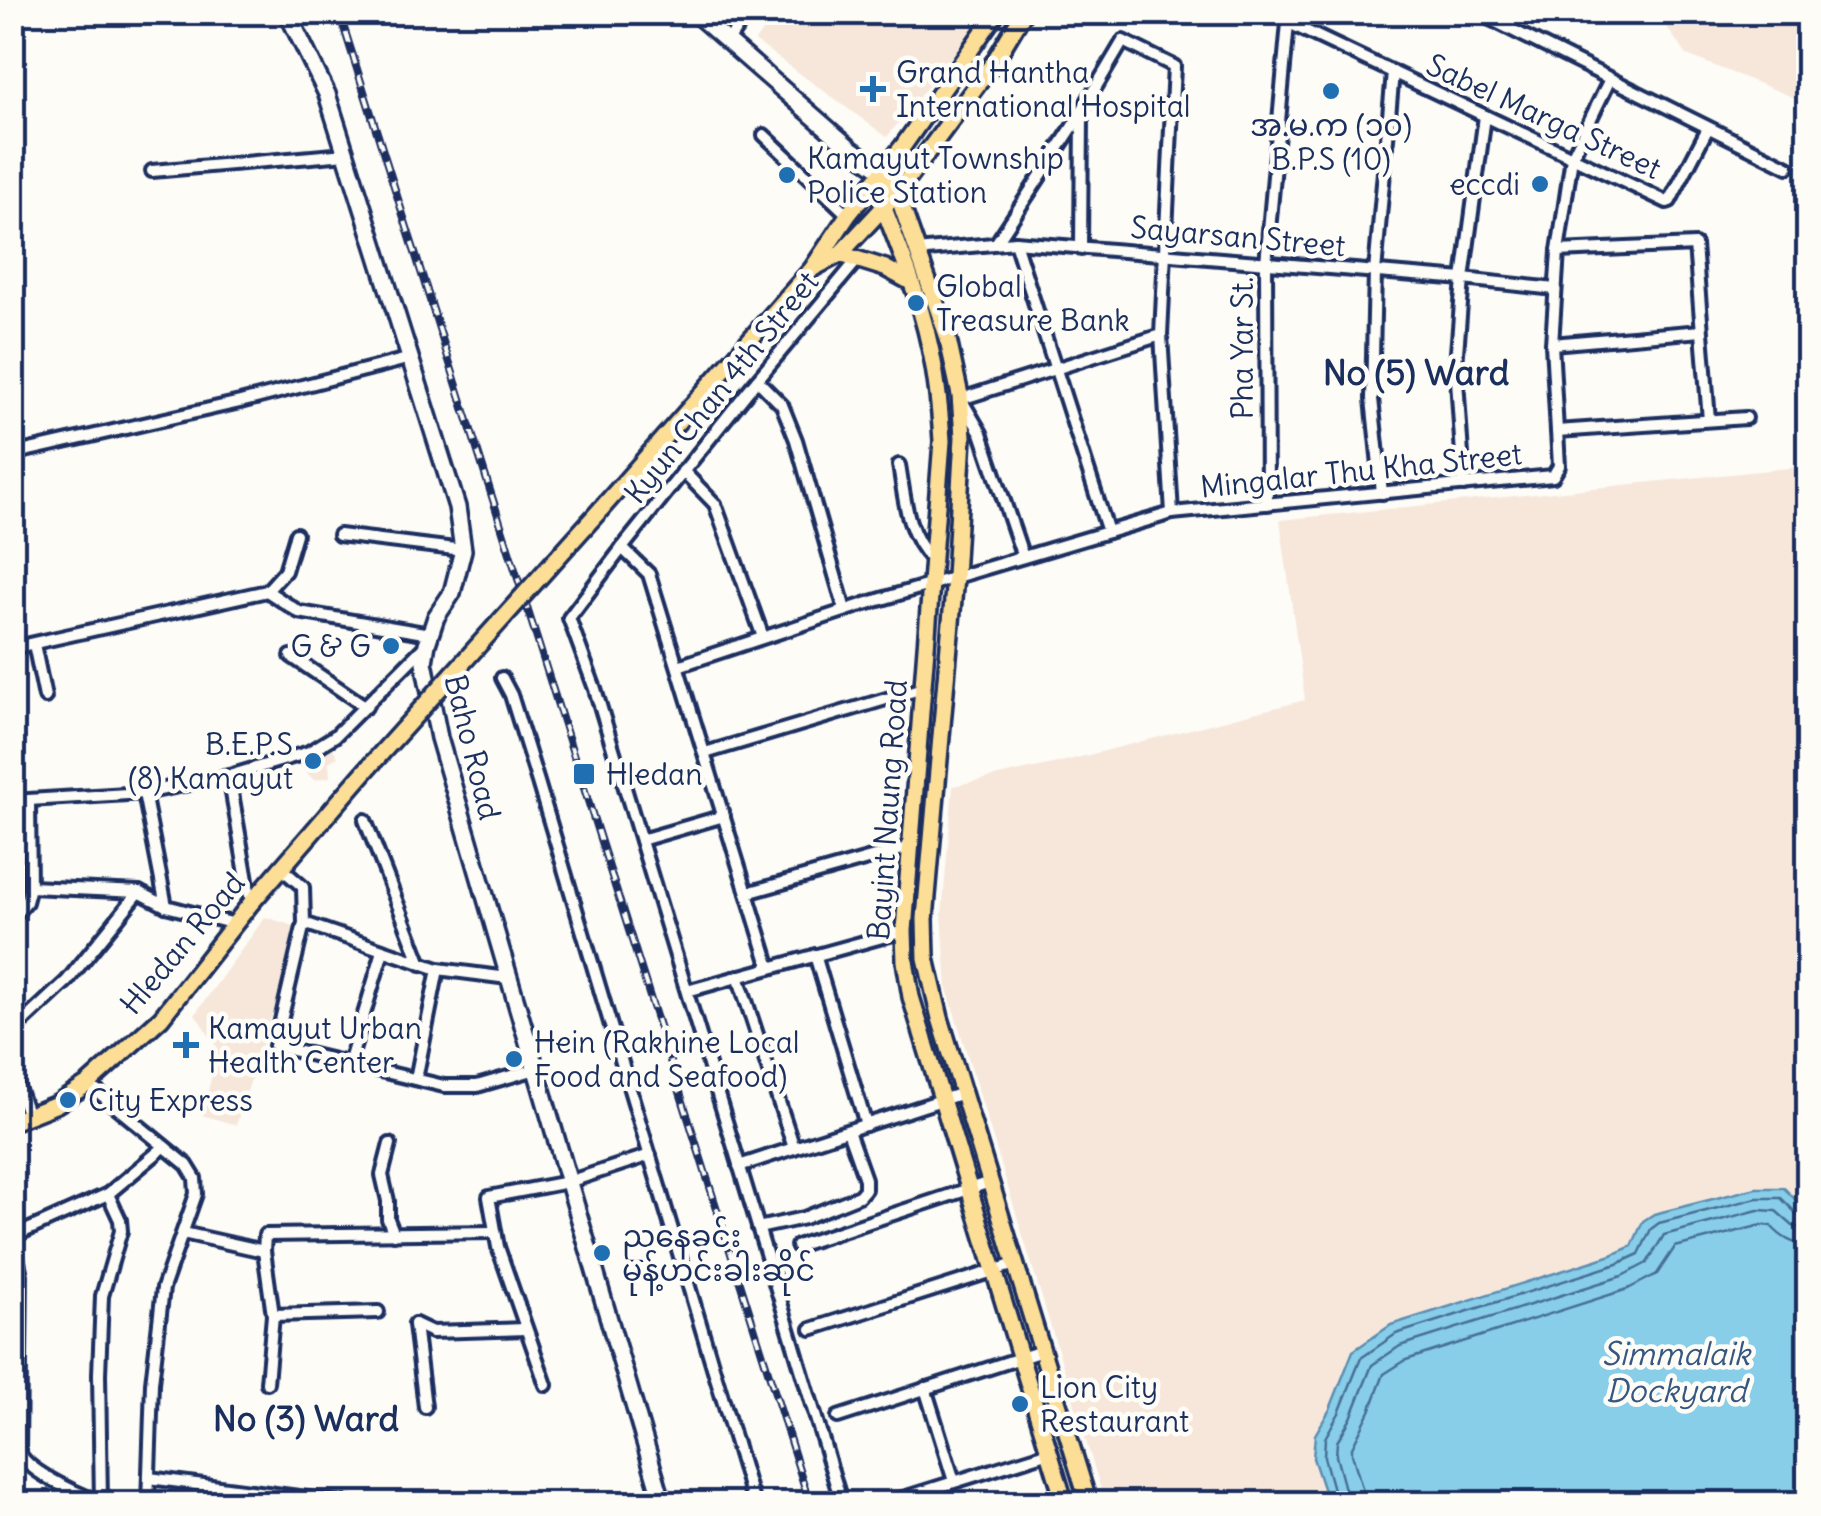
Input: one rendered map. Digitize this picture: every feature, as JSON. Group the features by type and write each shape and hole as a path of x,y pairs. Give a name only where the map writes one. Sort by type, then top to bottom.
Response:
{"main road":[{"path":"287,12 328,94 456,507 463,550 452,592 429,639"},
{"path":"694,12 878,177"},
{"path":"812,269 997,12"},
{"path":"812,269 840,254 896,193 994,62 1024,12"},
{"name":"Bayint Naung Road","path":"878,177 896,193 947,335 963,437 955,577 925,920 926,958 940,1018 1090,1504"},
{"name":"Bayint Naung Road","path":"878,177 883,207 930,344 942,440 904,930 905,961 911,997 1065,1504"},
{"path":"840,254 885,268 911,282"},
{"name":"Hledan Road","path":"20,1119 57,1104 88,1084 161,1018 281,868 812,269"},
{"name":"Baho Road","path":"429,639 424,662 439,738 657,1502"},
{"path":"923,681 946,678"},
{"path":"916,764 938,766"},
{"path":"910,852 930,858"}],"street":[{"path":"728,41 748,12"},
{"path":"1476,12 1788,167"},
{"name":"Sabel Marga Street","path":"1289,18 1668,202 1708,128"},
{"name":"Pha Yar St.","path":"1267,504 1266,264 1289,18"},
{"path":"998,242 1122,42 1174,66 1161,336 1172,513"},
{"path":"1382,493 1372,398 1375,272 1394,72"},
{"name":"Mingalar Thu Kha Street","path":"678,666 845,610 1172,513 1553,476 1559,466 1552,344 1558,251 1572,157 1610,79"},
{"path":"1082,110 1082,249"},
{"path":"1464,485 1456,365 1485,116"},
{"path":"764,135 848,215"},
{"path":"152,171 346,154"},
{"path":"1015,242 1108,532"},
{"name":"Sayarsan Street","path":"916,251 1015,242 1555,289"},
{"path":"1558,251 1695,245 1708,420"},
{"name":"Kyun Chan 4th Street","path":"641,840 569,618 683,471 858,259"},
{"path":"1552,344 1700,331"},
{"path":"1023,557 981,433 960,399 1161,336"},
{"path":"12,454 411,358"},
{"path":"757,380 782,405 796,440 845,610"},
{"path":"1558,430 1746,418"},
{"path":"898,464 908,522 919,547 933,561"},
{"path":"683,471 715,504 764,637"},
{"path":"12,648 266,591 285,571 296,534"},
{"path":"339,535 463,550"},
{"path":"622,548 649,574 770,968"},
{"path":"266,591 299,612 429,639"},
{"path":"12,801 144,793 229,776 309,752 366,707 429,639"},
{"path":"34,644 44,697"},
{"path":"292,656 366,707"},
{"path":"502,678 522,730 754,1504"},
{"path":"705,752 923,681"},
{"path":"229,776 251,903"},
{"path":"144,793 166,906"},
{"path":"12,918 26,902 30,887 29,802"},
{"path":"724,816 641,840 842,1504"},
{"path":"365,820 421,964"},
{"path":"747,893 910,852"},
{"path":"281,868 303,887 304,923 274,1045 444,1086 477,1086 536,1070"},
{"path":"30,887 139,892 166,906 235,924"},
{"path":"12,1032 67,981 139,892"},
{"path":"304,923 438,969 508,978"},
{"path":"687,991 904,930"},
{"path":"349,1064 383,951"},
{"path":"815,955 866,1125"},
{"path":"416,1079 438,969"},
{"path":"738,976 794,1148"},
{"path":"12,1070 20,1119"},
{"path":"88,1084 187,1164 195,1178 195,1200 163,1288 152,1382 148,1504"},
{"path":"739,1166 963,1094"},
{"path":"758,1228 804,1218 858,1196 865,1189 866,1180 848,1130"},
{"path":"390,1144 382,1175 388,1220 394,1234"},
{"path":"105,1503 23,1462 19,1452 21,1275 13,1236 108,1194 164,1147"},
{"path":"546,1385 498,1248 489,1198 568,1182 650,1155"},
{"path":"797,1246 990,1182"},
{"path":"105,1503 100,1485 102,1296 121,1231 108,1194"},
{"path":"267,1383 273,1315 265,1235 495,1232"},
{"path":"183,1233 264,1251"},
{"path":"811,1329 1016,1264"},
{"path":"273,1315 378,1312"},
{"path":"425,1407 415,1324 432,1332 526,1328"},
{"path":"838,1417 1042,1351"},
{"path":"925,1388 954,1480"},
{"path":"884,1504 1050,1452"},
{"path":"149,1478 354,1504"}],"shaded area":[{"name":"Grand Hantha International Hospital","path":"775,12 987,13 887,137 755,41"},
{"path":"1656,13 1808,13 1808,103 1687,55"},
{"path":"1808,466 1808,1503 1105,1503 947,989 942,915 953,786 1305,700 1280,520"},
{"name":"B.E.P.S (8) Kamayut","path":"329,742 338,757 329,762 330,777 314,780 293,759"},
{"path":"265,917 301,928 236,1125 202,1115 218,1049 195,1014"}],"water":[{"name":"Simmalaik Dockyard","path":"1756,1188 1784,1188 1808,1212 1808,1503 1328,1503 1313,1458 1315,1435 1353,1351 1391,1325 1632,1246 1643,1221 1654,1214"}],"railway":[{"path":"339,12 810,1504"}],"place":[{"name":"Grand Hantha International Hospital","path":"873,89"},
{"name":"အ.မ.က (၁၀) B.P.S (10)","path":"1331,91"},
{"name":"Kamayut Township Police Station","path":"787,175"},
{"name":"eccdi","path":"1540,184"},
{"name":"Global Treasure Bank","path":"916,303"},
{"name":"G & G","path":"391,646"},
{"name":"B.E.P.S (8) Kamayut","path":"313,761"},
{"name":"Hledan","path":"584,774"},
{"name":"Kamayut Urban Health Center","path":"186,1045"},
{"name":"Hein (Rakhine Local Food and Seafood)","path":"514,1059"},
{"name":"City Express","path":"68,1100"},
{"name":"ညနေခင်း မုန့်ဟင်းခါးဆိုင်","path":"602,1253"},
{"name":"Lion City Restaurant","path":"1020,1404"}],"district":[{"name":"No (5) Ward","path":"1416,372"},
{"name":"No (3) Ward","path":"306,1418"}]}
